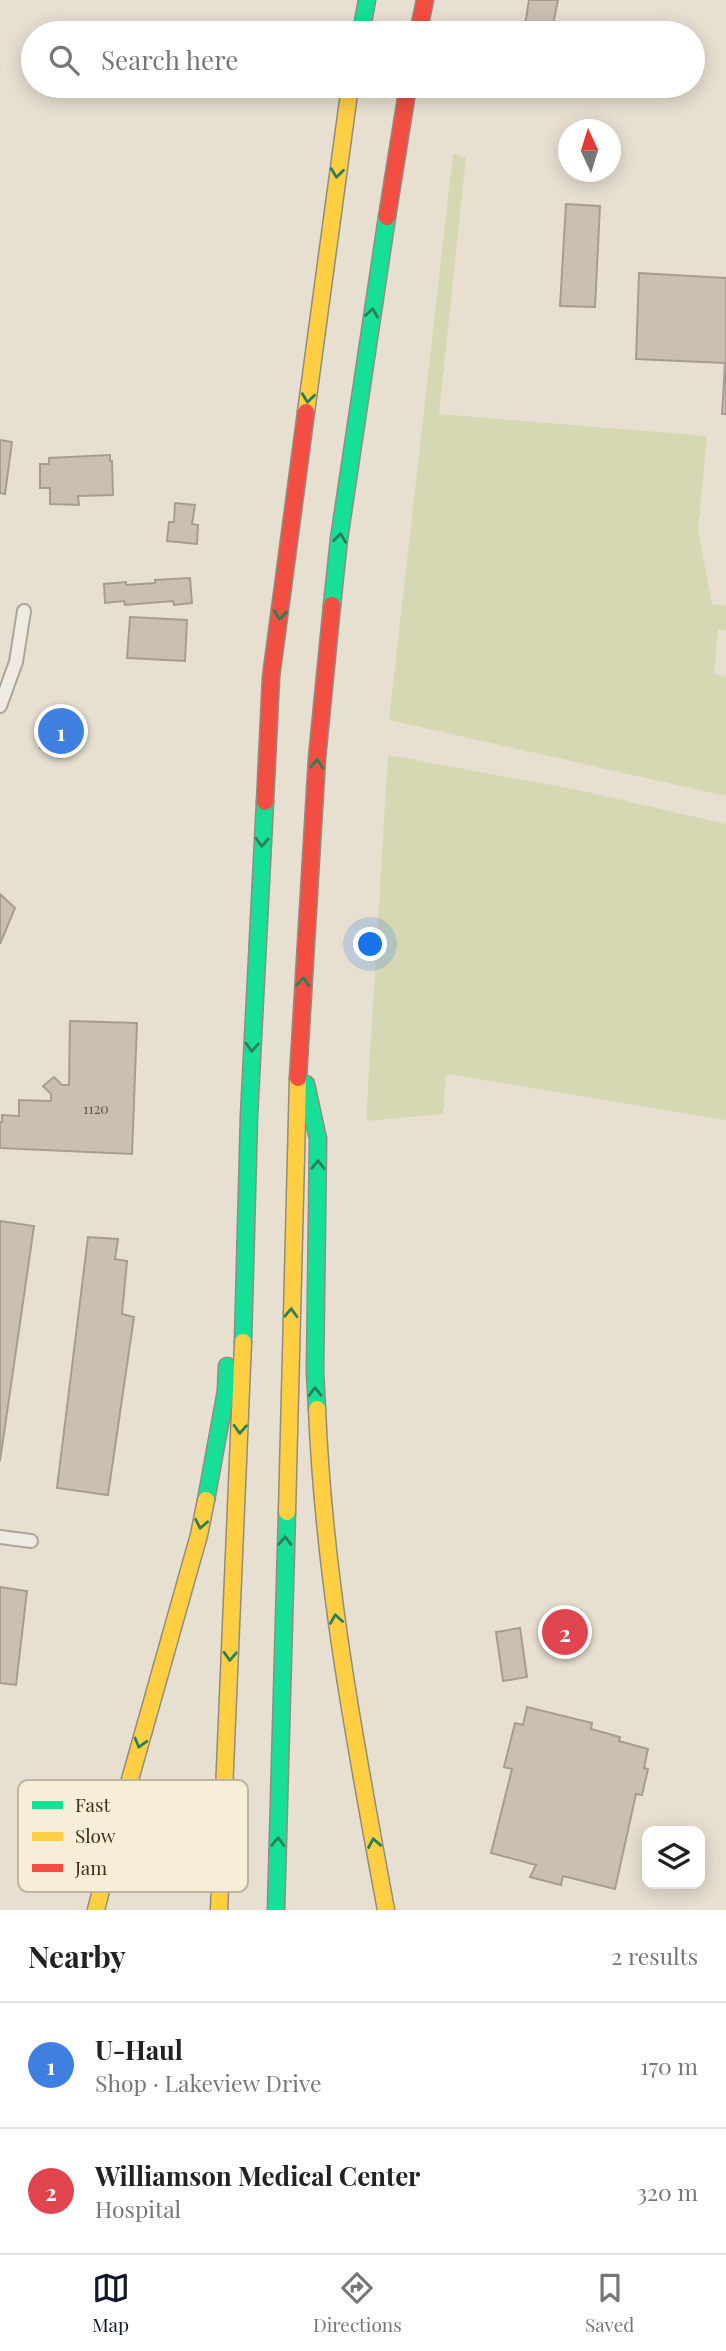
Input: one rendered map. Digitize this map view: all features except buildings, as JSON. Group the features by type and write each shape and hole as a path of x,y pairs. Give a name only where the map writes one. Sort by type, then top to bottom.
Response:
{"highway":[{"path":"363,21 367,0"},
{"path":"421,21 425,0"},
{"path":"225,1780 242,1390 249,1116 271,677 348,98"},
{"path":"276,1910 299,1050 317,758 339,539 406,98"},
{"path":"299,1050 318,1139 315,1372 320,1479 331,1590 386,1910"},
{"path":"130,1780 199,1535 226,1391 230,1278 249,1116"},
{"path":"96,1910 101,1892"},
{"path":"219,1910 220,1892"}],"street":[{"path":"0,706 16,662 24,611"},
{"path":"0,1537 31,1541"}],"green space":[{"path":"453,154 466,157 439,414 707,436 698,531 712,604 726,606 726,630 718,630 714,674 726,676 726,796 389,720"},
{"path":"388,755 578,790 726,824 726,1120 446,1074 443,1114 366,1121"}],"traffic: fast":[{"path":"363,21 367,0"},
{"path":"332,605 339,539 387,217"},
{"path":"243,1342 249,1116 265,802"},
{"path":"306,1084 318,1139 315,1372 317,1409"},
{"path":"206,1500 226,1391 227,1366"},
{"path":"276,1910 287,1512"}],"traffic: slow":[{"path":"306,412 348,98"},
{"path":"287,1512 298,1078"},
{"path":"224,1780 243,1342"},
{"path":"317,1409 326,1536 342,1661 386,1910"},
{"path":"130,1780 199,1535 206,1500"},
{"path":"96,1910 101,1892"},
{"path":"219,1910 220,1892"}],"traffic: jam":[{"path":"421,21 425,0"},
{"path":"387,217 406,98"},
{"path":"265,802 271,677 306,412"},
{"path":"298,1078 317,758 332,605"}],"place":[{"name":"U-Haul","path":"61,731"},
{"name":"Williamson Medical Center","path":"565,1632"}]}
